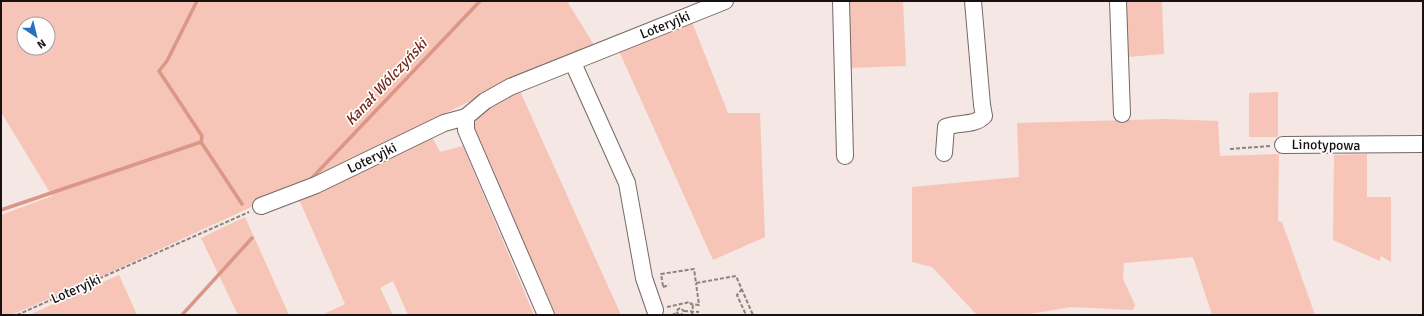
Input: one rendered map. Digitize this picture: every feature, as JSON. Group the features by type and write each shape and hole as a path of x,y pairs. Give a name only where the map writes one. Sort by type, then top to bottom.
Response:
{"street":[{"name":"Loteryjki","path":"261,206 316,185 444,122 466,117 485,101 510,87 725,1"},
{"path":"841,1 845,156"},
{"path":"944,152 946,127 980,120 984,116 974,1"},
{"path":"1118,1 1122,114"},
{"path":"573,63 627,183 644,278 660,309"},
{"path":"466,117 466,130 546,315"},
{"name":"Linotypowa","path":"1284,145 1423,144"}],"path":[{"name":"Linotypowa","path":"1230,149 1284,145"},
{"name":"Loteryjki","path":"17,315 261,206"},
{"path":"660,309 690,302 699,305 694,269 661,274 664,286"},
{"path":"696,283 736,276 742,289 753,315 746,315 737,295 742,289"},
{"path":"692,313 693,304"},
{"path":"679,314 679,308 692,313 699,312"},
{"path":"672,315 679,314 684,311"}],"shaded area":[{"path":"1,1 567,1 594,45 486,93 381,147 100,277 11,315 1,315 1,215 52,196 1,112"},
{"path":"845,1 903,1 906,66 847,68"},
{"path":"1126,1 1162,1 1164,54 1128,57"},
{"path":"692,22 728,113 760,113 765,237 713,260 619,51"},
{"path":"520,91 621,315 556,315 473,132 475,122 484,109 496,101"},
{"path":"1278,92 1278,137 1249,137 1249,93"},
{"path":"1165,119 1218,121 1220,156 1279,154 1278,221 1282,222 1315,315 1212,315 1193,257 1124,263 1123,279 1135,305 1133,310 1071,307 1024,315 977,315 932,267 912,262 912,187 1019,177 1017,123"},
{"path":"431,135 440,152 463,146 534,315 408,315 393,281 380,288 393,315 322,315 345,304 298,197"},
{"path":"1367,154 1367,197 1391,197 1391,262 1381,256 1380,261 1333,240 1334,155"},
{"path":"245,217 289,315 238,315 201,238"},
{"path":"119,275 137,315 29,315"}],"waterway":[{"path":"197,1 167,61 159,71 202,136 201,142 242,204"},
{"name":"Kanał Wólczyński","path":"310,180 480,1"},
{"path":"1,210 201,142"},
{"name":"Kanał Wólczyński","path":"182,315 252,238"}]}
